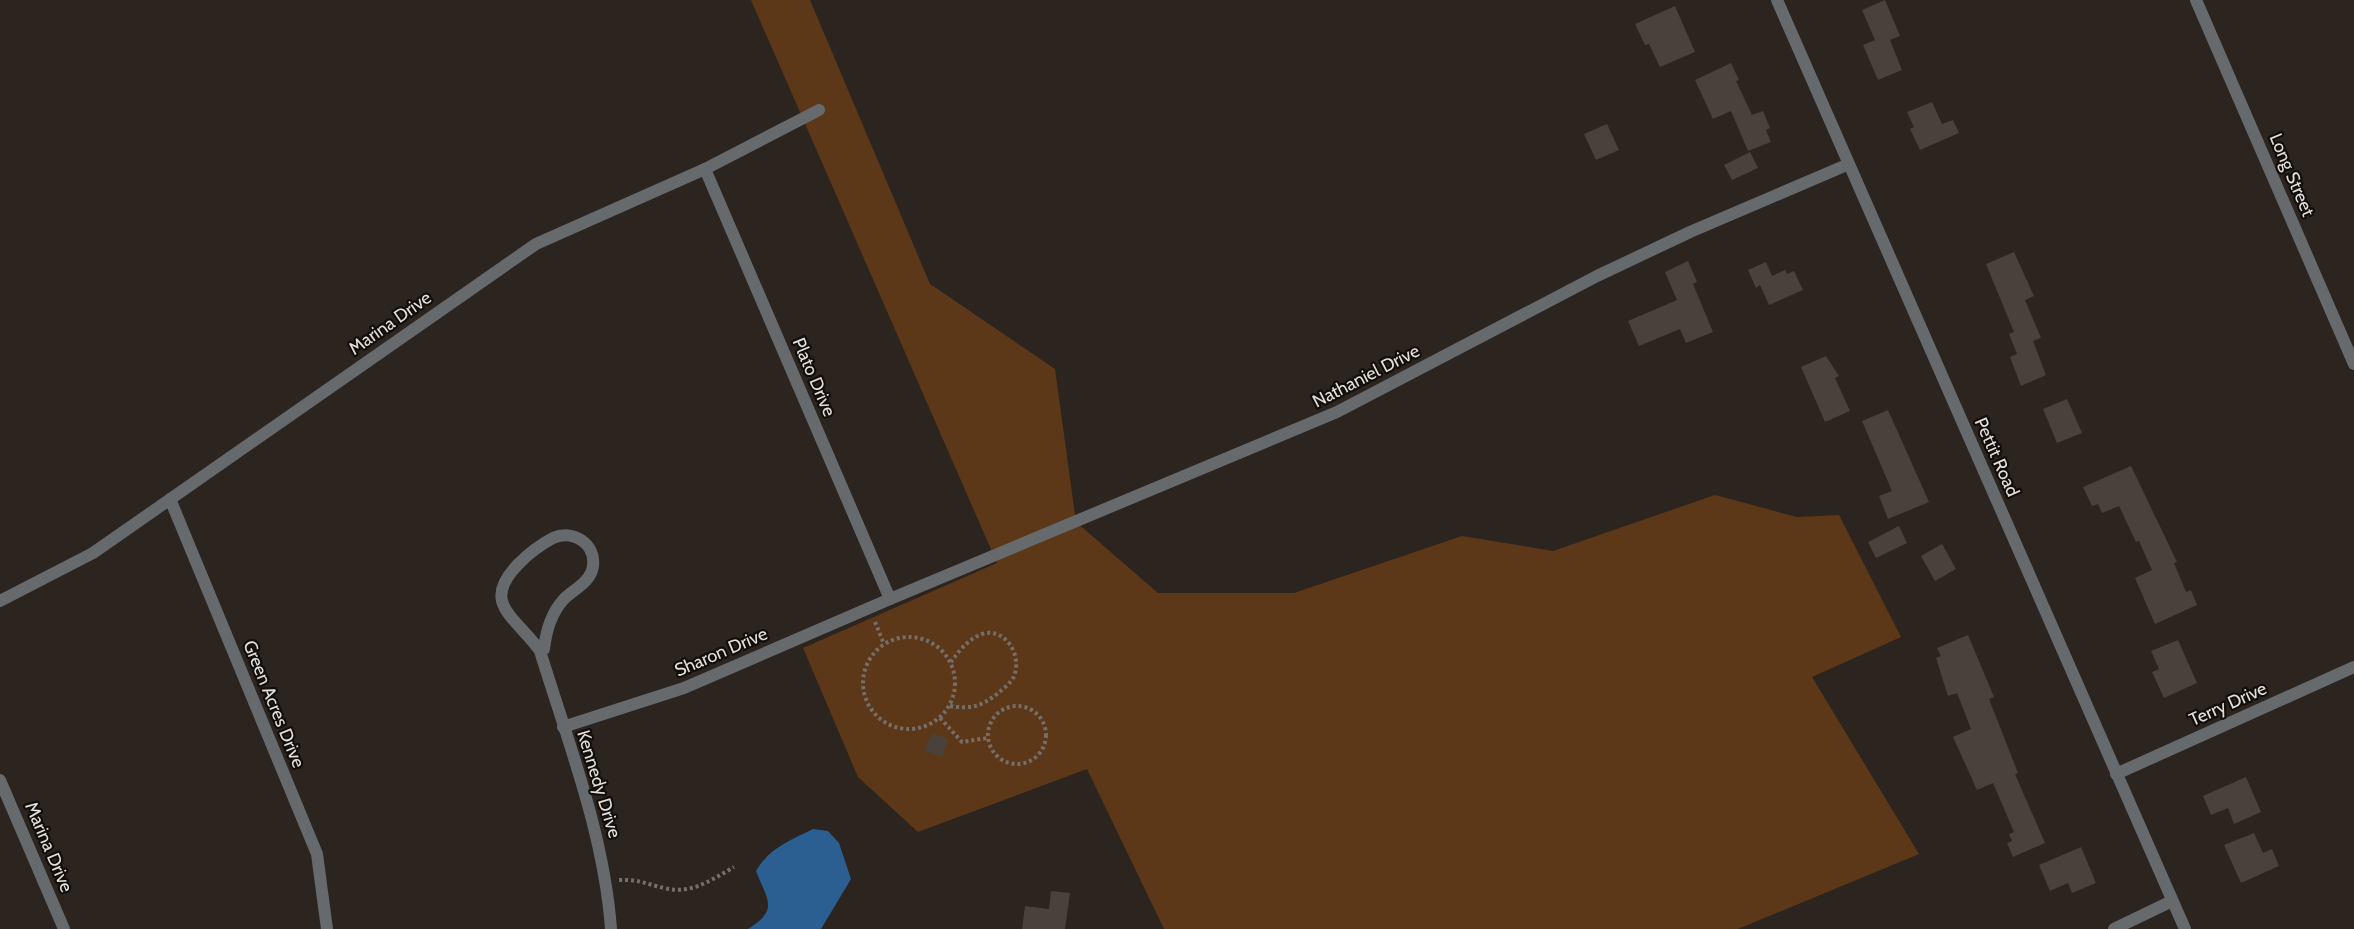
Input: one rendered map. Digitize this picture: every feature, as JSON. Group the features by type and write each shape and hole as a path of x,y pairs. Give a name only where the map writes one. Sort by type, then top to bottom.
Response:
{"street":[{"name":"Pettit Road","path":"1777,0 2185,929"},
{"name":"Long Street","path":"2196,0 2354,364"},
{"name":"Marina Drive","path":"0,601 93,553 536,244 705,170 819,110"},
{"name":"Nathaniel Drive","path":"890,599 1337,412 1597,276 1690,232 1849,164"},
{"name":"Plato Drive","path":"705,170 890,599"},
{"name":"Green Acres Drive","path":"170,499 317,854 327,929"},
{"name":"Kennedy Drive","path":"540,651 544,649 548,629 556,611 564,600 587,579 593,567 592,553 580,539 567,535 554,538 513,569 502,588 504,610 530,636 540,651 600,848 611,929"},
{"name":"Sharon Drive","path":"563,727 684,688 890,599"},
{"name":"Terry Drive","path":"2116,774 2354,667"},
{"name":"Marina Drive","path":"0,780 64,929"},
{"path":"2114,929 2172,902"}],"path":[{"path":"868,608 884,644"},
{"path":"950,706 969,709 989,700 1010,682 1015,674 1016,663 1009,643 1003,637 991,633 972,639 951,662"},
{"path":"898,638 921,639 941,649 951,662 955,676 955,692 950,706 940,718 914,730 900,729 876,716 866,699 863,678 873,653 884,644 898,638"},
{"path":"1016,706 1025,707 1040,718 1046,736 1039,754 1022,764 1012,764 995,755 987,738 988,728 998,712 1016,706"},
{"path":"940,718 962,742 987,738"},
{"path":"606,880 638,879 666,889 682,891 704,885 734,867"}],"shaded area":[{"path":"751,0 810,0 930,284 1055,369 1076,522 1158,593 1294,593 1462,536 1553,551 1715,495 1797,517 1839,515 1901,637 1812,677 1919,854 1738,929 1164,929 1087,769 918,832 858,777 803,648 997,563"}],"water":[{"path":"813,829 828,831 839,843 851,879 821,929 748,929 764,916 767,910 767,898 756,871 761,863 789,841"}],"building":[{"path":"1885,0 1900,36 1890,40 1902,70 1878,80 1863,45 1875,40 1862,10"},
{"path":"1675,6 1695,52 1660,67 1649,44 1645,45 1635,24"},
{"path":"1731,63 1739,80 1736,81 1752,115 1763,111 1770,128 1766,130 1771,142 1748,151 1731,111 1713,119 1695,80"},
{"path":"1932,102 1942,124 1953,120 1959,133 1920,150 1910,129 1914,127 1907,112"},
{"path":"1607,124 1619,150 1596,160 1584,134"},
{"path":"1750,152 1758,168 1732,180 1724,165"},
{"path":"2014,252 2034,296 2025,300 2041,338 2033,341 2046,375 2021,386 2010,357 2017,354 2009,334 2014,332 1986,264"},
{"path":"1688,261 1697,282 1693,284 1713,332 1686,343 1680,329 1639,346 1628,321 1677,300 1665,272"},
{"path":"1766,262 1772,276 1785,270 1787,274 1794,271 1803,290 1769,305 1760,285 1756,288 1748,270"},
{"path":"1826,356 1839,376 1835,378 1850,411 1825,422 1801,367"},
{"path":"2067,399 2082,433 2057,443 2043,409"},
{"path":"1888,410 1929,502 1888,519 1879,496 1892,491 1862,421"},
{"path":"2131,466 2177,562 2174,563 2186,592 2191,590 2197,605 2155,624 2135,578 2152,570 2139,541 2136,542 2119,506 2102,513 2098,504 2092,506 2083,487"},
{"path":"1899,526 1907,543 1876,558 1868,542"},
{"path":"1942,544 1956,569 1935,581 1921,556"},
{"path":"1968,635 1994,697 1989,699 2018,773 2015,774 2045,843 2013,857 2007,843 2012,841 2009,834 2014,832 1993,783 1977,790 1953,737 1971,729 1957,693 1948,696 1936,658 1941,656 1937,648"},
{"path":"2178,640 2197,683 2164,698 2152,672 2159,669 2151,651"},
{"path":"932,733 948,739 942,757 925,751"},
{"path":"2246,777 2261,812 2234,824 2228,808 2211,815 2203,796"},
{"path":"2254,833 2263,853 2272,849 2279,866 2241,883 2224,845"},
{"path":"2081,847 2096,883 2072,893 2068,883 2050,891 2039,865"},
{"path":"1051,891 1070,893 1065,929 1022,929 1025,906 1049,909"}]}
